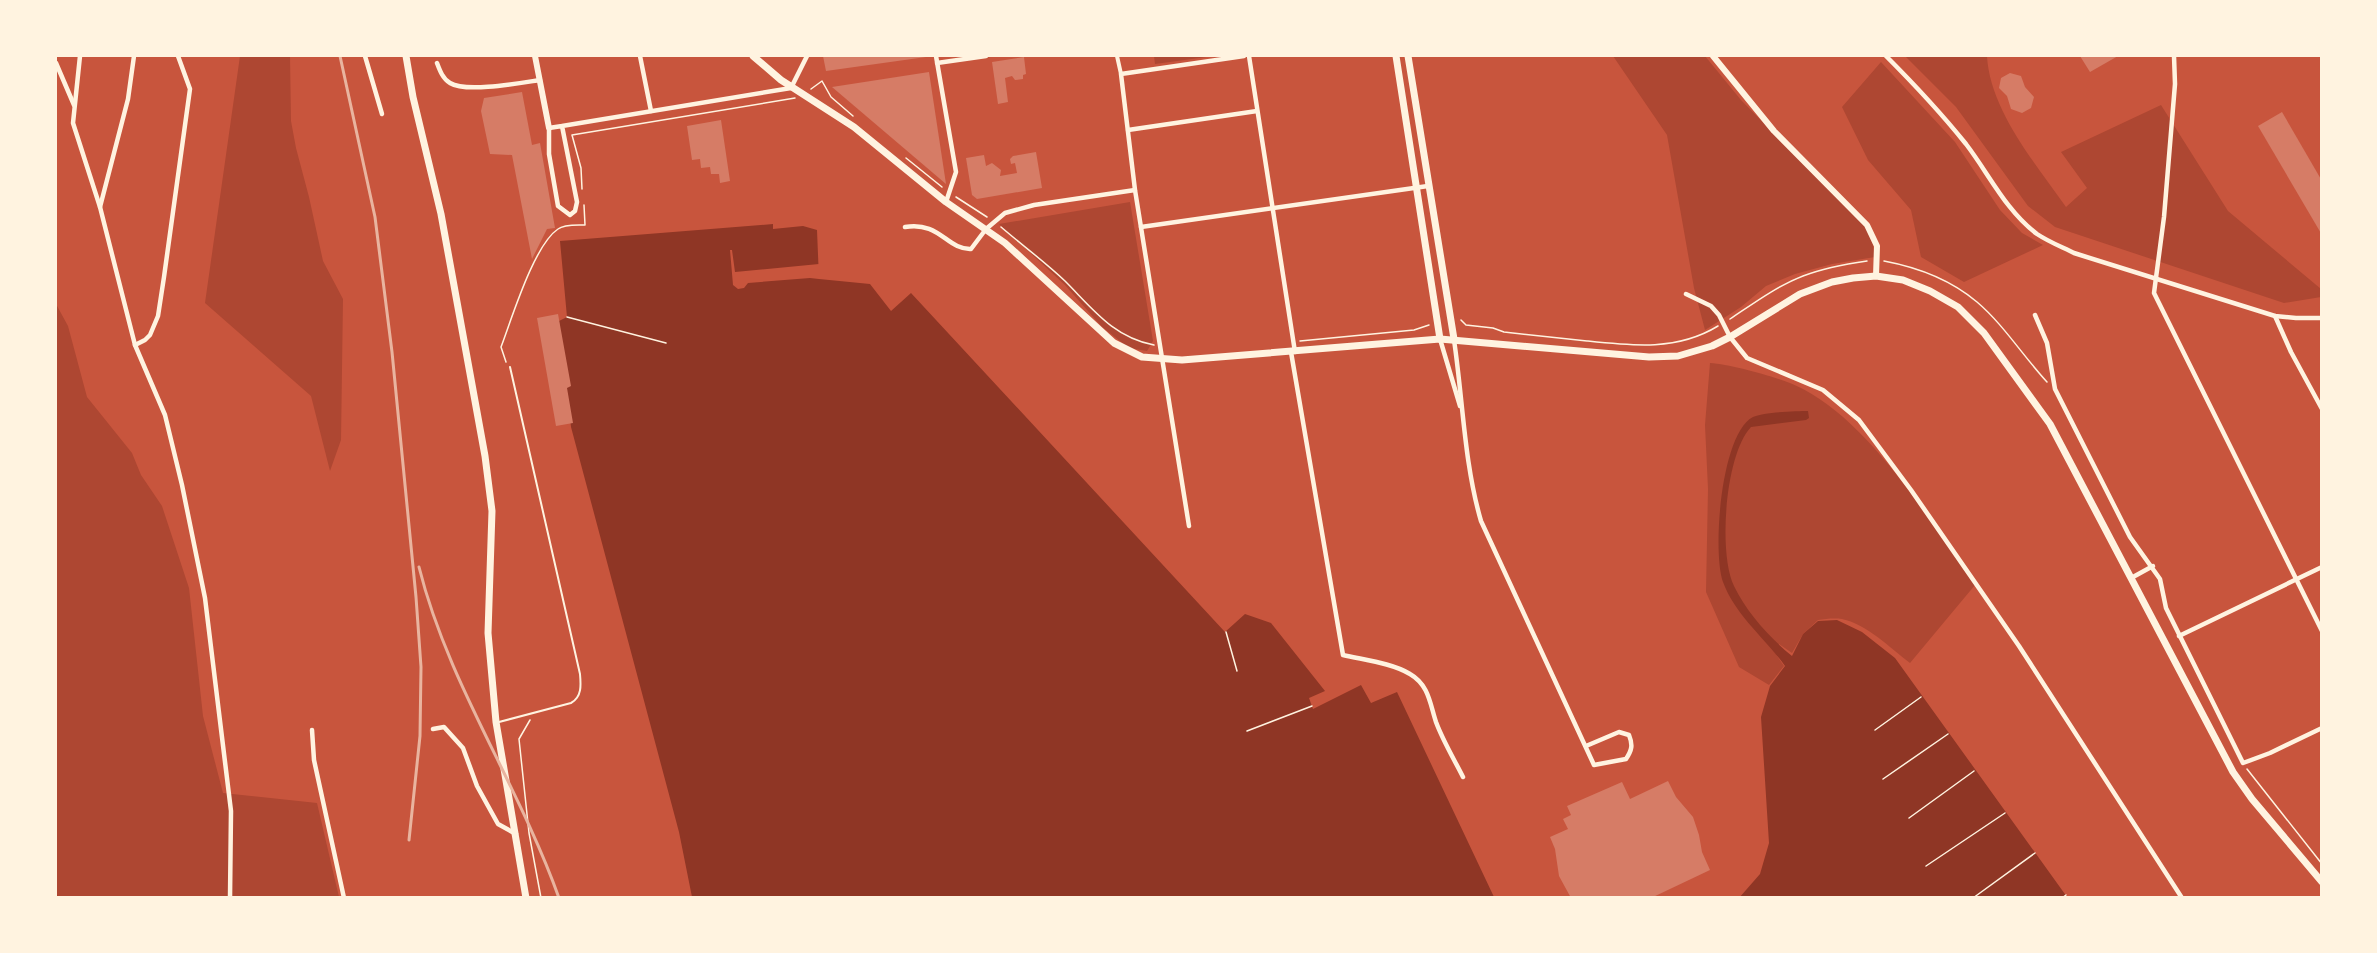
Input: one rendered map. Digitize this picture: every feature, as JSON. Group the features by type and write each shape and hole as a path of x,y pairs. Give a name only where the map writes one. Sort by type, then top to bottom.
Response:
{"main road":[{"path":"406,56 413,97 441,214 485,456 492,512 488,633 496,722 526,897"},
{"path":"753,56 791,88 854,127 946,202 986,229 1029,263 1114,343 1142,357 1182,360 1440,339 1649,357 1678,356 1696,352 1730,338 1800,294 1817,287 1853,278 1876,276 1903,280 1930,291 1959,307 1984,333 2050,424 2133,577 2234,772 2253,799 2322,882"},
{"path":"1396,56 1440,339"},
{"path":"1408,56 1454,339"}],"street":[{"path":"80,56 73,123 100,207 135,345 165,416 182,484 205,598 231,811 230,897"},
{"path":"100,207 132,83 134,56"},
{"path":"135,345 150,335 158,316 161,297 190,89 178,56"},
{"path":"365,56 382,114"},
{"path":"535,56 549,128 549,154 558,206 570,214 575,211 578,202 562,126"},
{"path":"640,56 651,111"},
{"path":"549,128 791,88 807,56"},
{"path":"936,56 956,172 946,202"},
{"path":"937,63 986,56"},
{"path":"1117,56 1135,190 1189,526"},
{"path":"1121,74 1244,56"},
{"path":"1249,56 1293,352 1343,655 1403,671 1420,682 1428,693 1436,721 1463,777"},
{"path":"1713,56 1774,131 1868,225 1877,246 1876,276"},
{"path":"1886,56 1932,103 1968,147 2007,203 2031,229 2046,240 2074,253 2275,316 2322,318"},
{"path":"2174,56 2174,95 2164,217 2154,293 2322,631"},
{"path":"56,63 74,105"},
{"path":"437,63 446,80 452,85 465,88 540,80"},
{"path":"1128,130 1257,111"},
{"path":"1141,227 1428,186"},
{"path":"905,227 918,225 927,227 967,250 974,247 986,229 1005,213 1034,206 1135,190"},
{"path":"1686,294 1711,306 1730,338 1747,358 1822,390 1859,420 1911,490 2019,645 2182,897"},
{"path":"2036,315 2047,343 2055,388 2130,537 2153,566 2160,579 2166,608 2243,763 2271,753 2322,728"},
{"path":"2275,316 2322,410"},
{"path":"1440,339 1462,414"},
{"path":"1454,339 1461,383 1462,414 1476,506 1481,521 1594,765 1626,759 1633,744 1629,735 1618,732 1586,746"},
{"path":"2133,577 2153,566"},
{"path":"2179,636 2322,567"},
{"path":"434,729 444,727 462,748 477,786 498,824 516,834"},
{"path":"312,730 314,760 344,897"}],"lane":[{"path":"496,722 536,713 576,700 581,689 580,674 508,366"}],"path":[{"path":"822,81 831,97 855,117"},
{"path":"582,194 581,168 572,135 786,100"},
{"path":"900,154 950,193 994,221 1065,281 1115,331 1140,342 1160,346"},
{"path":"508,366 501,346 519,302 524,283 544,245 554,232 560,227 585,225 584,204"},
{"path":"1451,321 1460,320 1466,325 1493,328 1504,332 1636,347 1675,343 1705,334 1778,288 1804,276 1827,268 1878,260 1910,267 1939,279 1976,302 2004,330 2059,396"},
{"path":"567,317 666,343"},
{"path":"1293,342 1414,330 1438,324"},
{"path":"1226,632 1237,671"},
{"path":"1875,730 1921,697"},
{"path":"1247,730 1312,706"},
{"path":"536,713 531,717 519,740 529,833 541,897"},
{"path":"1883,780 1947,734"},
{"path":"2243,763 2322,864"},
{"path":"1909,818 1974,771"},
{"path":"1926,866 2005,813"},
{"path":"1972,897 2035,853"},
{"path":"2062,897 2066,895"}],"shaded area":[{"path":"240,56 290,56 291,121 296,148 323,261 343,299 341,440 330,471 311,396 205,303"},
{"path":"1154,56 1214,56 1155,64"},
{"path":"1613,56 1705,56 1741,100 1865,226 1875,257 1832,264 1795,274 1766,286 1741,307 1705,330 1694,288 1667,135"},
{"path":"1905,56 1987,56 1996,96 2005,116 2028,154 2066,207 2087,188 2061,152 2161,105 2228,211 2321,289 2321,297 2284,303 2055,227 2028,206 1956,107"},
{"path":"1881,62 1955,142 2000,210 2022,233 2043,245 1964,282 1921,257 1911,210 1868,160 1842,107"},
{"path":"1130,202 1153,341 1147,351 1129,348 1102,327 1065,285 999,224"},
{"path":"773,224 773,229 803,226 817,230 819,279 870,284 891,311 911,293 1225,632 1245,614 1271,623 1325,691 1309,698 1313,709 1361,685 1371,703 1397,692 1494,897 692,897 679,832 571,427 559,321 567,317 560,241"},
{"path":"56,304 68,326 87,397 132,453 141,475 162,506 189,588 203,716 223,793 317,803 339,897 56,897"},
{"path":"1710,363 1771,376 1803,389 1828,405 1876,450 1919,505 1975,585 1910,663 1878,637 1860,626 1842,619 1833,619 1818,620 1803,634 1792,653 1779,644 1773,650 1784,666 1769,685 1739,667 1706,592 1708,489 1705,425"},
{"path":"1808,411 1809,418 1806,420 1751,427 1742,440 1730,481 1725,529 1729,571 1739,596 1775,641 1792,656 1803,634 1818,621 1837,620 1862,632 1895,658 2067,897 1739,898 1760,874 1769,843 1761,717 1770,686 1785,666 1743,616 1723,582 1719,545 1722,494 1733,445 1742,427 1758,415"}],"pier":[{"path":"730,250 732,250 735,272 819,264 819,279 748,283 744,288 738,289 733,285"}],"building":[{"path":"823,56 926,56 926,57 826,71"},
{"path":"2080,56 2118,56 2090,72"},
{"path":"1024,57 1026,74 1023,75 1023,79 1015,80 1012,76 1005,78 1008,102 998,104 992,62"},
{"path":"929,72 946,184 832,87"},
{"path":"2010,73 2021,76 2025,87 2034,97 2031,108 2022,113 2011,109 2007,96 1999,88 2001,78"},
{"path":"522,92 532,145 540,143 555,228 547,229 532,259 512,155 490,154 481,111 484,98"},
{"path":"2282,112 2322,181 2322,235 2258,126"},
{"path":"721,120 730,181 720,183 719,174 711,174 710,167 701,168 700,159 692,160 687,126"},
{"path":"1036,152 1042,188 977,199 972,195 966,158 984,155 986,166 992,163 1001,170 1000,176 1017,173 1015,163 1011,164 1010,159 1013,156"},
{"path":"558,314 571,386 567,388 573,423 556,426 537,318"},
{"path":"1668,781 1676,797 1693,817 1702,852 1710,870 1651,898 1571,898 1559,876 1555,849 1550,837 1568,829 1563,819 1571,815 1567,806 1622,782 1630,799"}],"railway":[{"path":"340,56 375,217 392,352 416,597 421,667 420,736 409,840"},
{"path":"419,567 447,652 543,856 559,898"}]}
